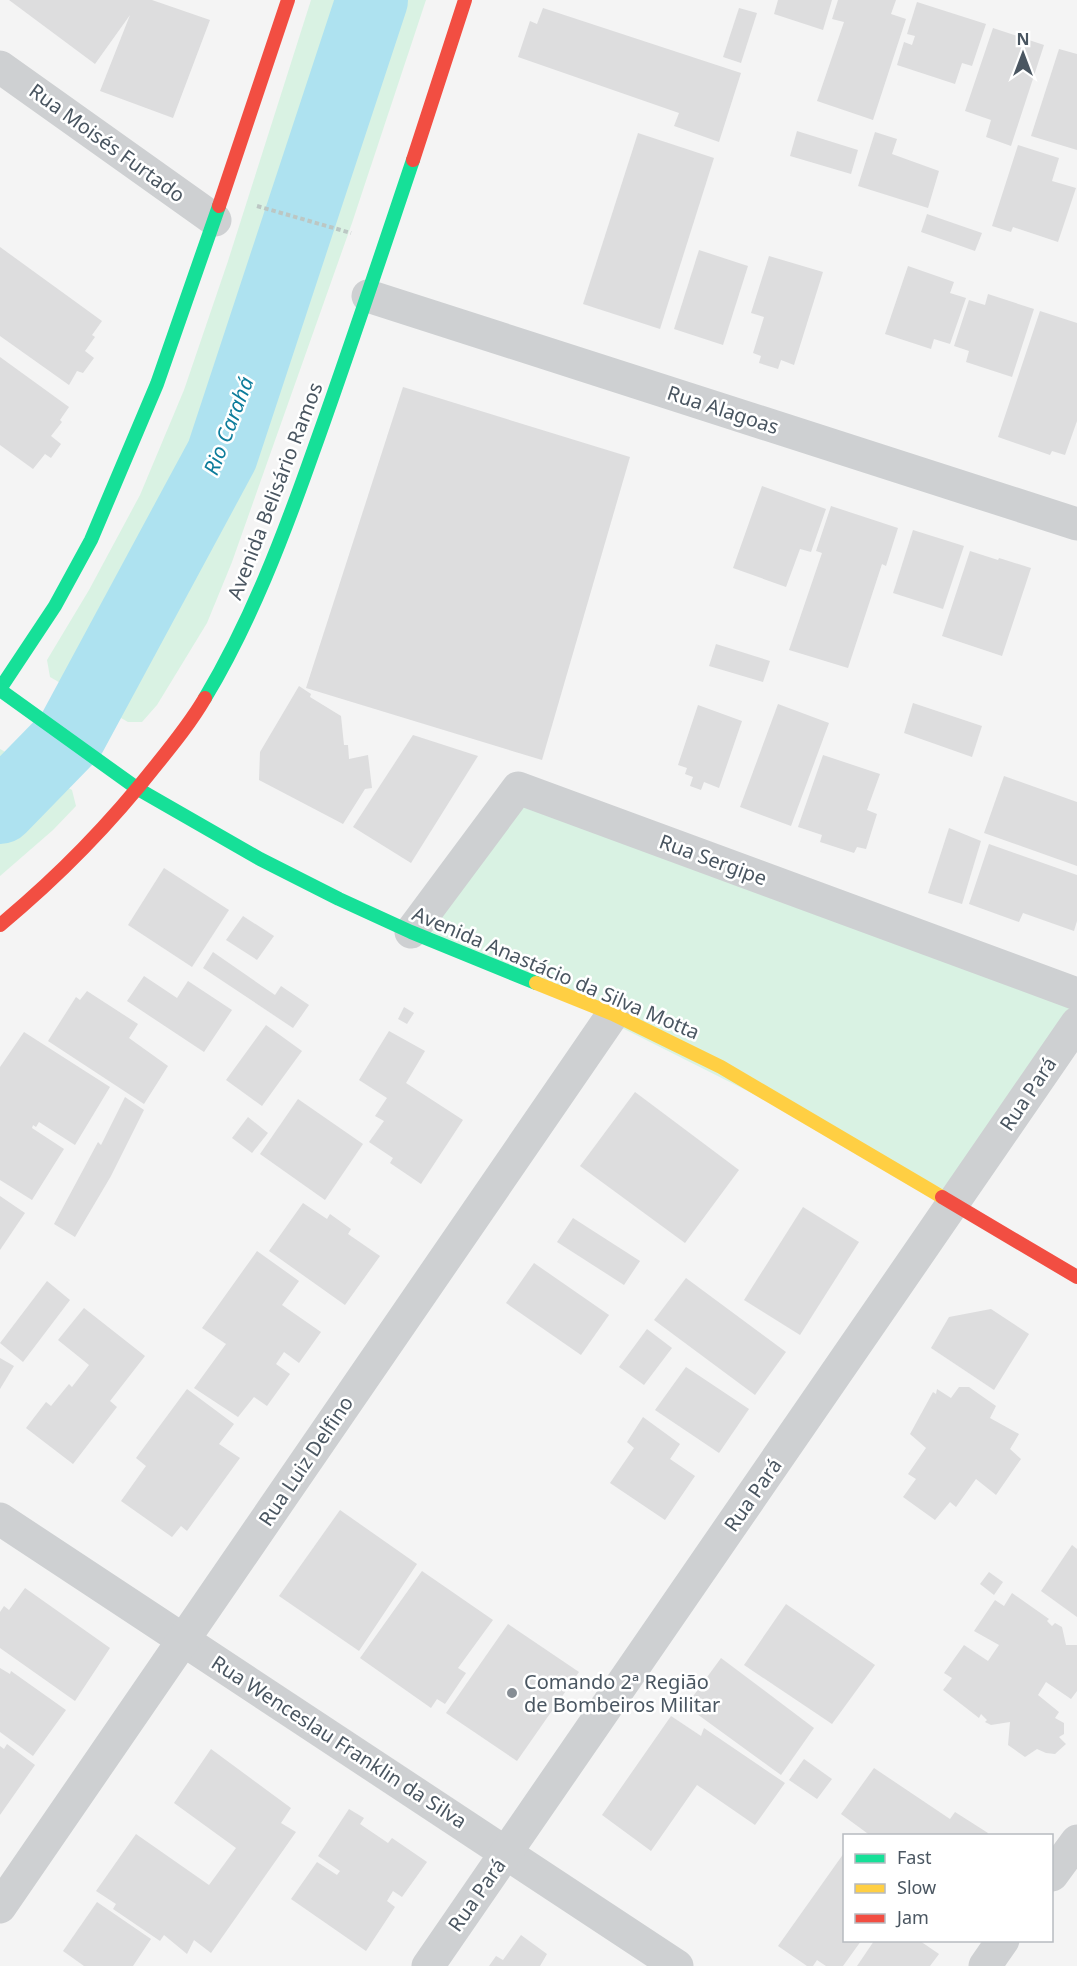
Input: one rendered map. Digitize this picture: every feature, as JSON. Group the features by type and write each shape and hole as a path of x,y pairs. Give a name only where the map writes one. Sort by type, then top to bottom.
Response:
{"main road":[{"path":"0,690 56,606 91,540 123,467 157,384 288,0"},
{"name":"Avenida Belisário Ramos","path":"0,925 84,850 138,789 196,714 235,648 276,554 368,296 465,0"},
{"name":"Avenida Anastácio da Silva Motta","path":"0,690 138,789 260,859 411,932 612,1014 721,1067 1077,1277"}],"street":[{"name":"Rua Moisés Furtado","path":"0,67 214,220"},
{"name":"Rua Alagoas","path":"368,296 1077,524"},
{"name":"Rua Sergipe","path":"411,932 518,788 1077,994"},
{"name":"Rua Luiz Delfino","path":"0,1907 612,1014"},
{"name":"Rua Pará","path":"428,1966 1077,1023"},
{"name":"Rua Wenceslau Franklin da Silva","path":"0,1519 677,1966"},
{"path":"1053,1874 1077,1841"},
{"path":"985,1966 1002,1942"}],"path":[{"path":"271,210 338,230"}],"green space":[{"path":"311,0 426,0 352,223 232,562 207,623 157,705 142,722 128,722 50,677 47,660 89,590 140,495 184,390 228,261"},
{"path":"0,749 72,790 76,806 53,830 0,876"},
{"path":"524,802 1077,1004 949,1192 427,930"}],"building":[{"path":"9,0 152,0 210,20 173,118 100,91 130,15 95,64"},
{"path":"778,0 832,0 823,30 774,14"},
{"path":"838,0 896,0 891,14 906,19 873,120 817,101 844,22 832,19"},
{"path":"917,2 986,24 972,66 962,63 955,84 897,65 904,42 912,45 915,36 907,34"},
{"path":"543,8 741,73 719,142 674,126 679,113 518,57 530,21 537,24"},
{"path":"739,8 757,13 741,63 723,57"},
{"path":"993,28 1044,45 1011,146 986,137 991,120 965,111"},
{"path":"1059,49 1077,54 1077,150 1031,136"},
{"path":"797,131 858,150 851,174 790,156"},
{"path":"875,132 897,139 892,154 939,171 928,208 858,186"},
{"path":"638,133 714,158 660,329 583,304"},
{"path":"1018,145 1059,158 1052,181 1076,188 1058,242 1013,227 1011,232 992,226"},
{"path":"927,214 982,233 975,251 921,232"},
{"path":"0,247 102,321 85,351 94,358 83,373 77,371 69,385 0,336"},
{"path":"699,250 748,266 723,345 674,329"},
{"path":"769,256 823,272 794,365 781,360 778,369 759,363 761,356 753,353 764,317 751,313"},
{"path":"908,266 954,282 950,293 966,298 950,344 934,339 931,349 885,334"},
{"path":"988,294 1034,309 1012,377 966,362 969,351 954,346 969,300 985,305"},
{"path":"1040,311 1077,323 1077,421 1065,455 1052,451 1050,455 998,437"},
{"path":"0,357 69,407 60,420 62,422 51,436 61,444 51,458 45,454 33,469 0,445"},
{"path":"403,387 630,457 542,760 306,688"},
{"path":"762,486 826,509 811,552 800,549 786,587 733,568"},
{"path":"831,506 898,528 886,566 882,564 848,668 789,650 822,553 816,551"},
{"path":"913,530 964,546 943,609 893,593"},
{"path":"970,551 1031,568 1002,656 942,636"},
{"path":"716,644 770,661 763,682 709,666"},
{"path":"299,686 311,694 310,697 341,716 344,745 348,745 349,759 368,755 372,788 365,789 343,824 259,780 260,752"},
{"path":"913,703 982,726 972,757 904,733"},
{"path":"778,704 829,723 791,826 740,807"},
{"path":"698,705 742,721 719,788 704,782 701,790 690,786 693,777 685,774 687,768 678,765"},
{"path":"413,735 478,756 411,863 353,827"},
{"path":"823,755 880,774 867,810 877,814 866,849 857,847 854,853 820,842 822,835 798,827"},
{"path":"1004,776 1077,802 1077,866 984,833"},
{"path":"949,828 981,841 962,904 928,893"},
{"path":"989,844 1077,875 1077,921 1074,931 1023,913 1019,922 969,904"},
{"path":"164,868 229,910 192,967 128,925"},
{"path":"243,916 274,936 257,960 226,940"},
{"path":"213,952 275,995 281,986 309,1005 293,1028 203,968"},
{"path":"144,976 177,998 188,981 232,1010 204,1052 127,1001"},
{"path":"87,991 138,1024 129,1038 168,1066 144,1104 48,1041 76,997 80,1000"},
{"path":"404,1007 414,1013 407,1024 398,1019"},
{"path":"266,1025 302,1051 262,1106 226,1080"},
{"path":"389,1031 425,1051 406,1083 463,1120 421,1184 390,1163 393,1158 369,1142 384,1121 375,1116 387,1098 359,1080"},
{"path":"24,1032 110,1087 75,1145 39,1122 36,1127 33,1125 32,1128 64,1149 32,1200 0,1180 0,1067"},
{"path":"635,1092 739,1170 685,1243 580,1166"},
{"path":"125,1097 144,1110 111,1176 75,1237 54,1224 98,1142 101,1145"},
{"path":"298,1099 363,1144 325,1200 260,1154"},
{"path":"248,1117 268,1133 252,1153 232,1138"},
{"path":"0,1196 25,1213 0,1250"},
{"path":"303,1203 327,1219 330,1214 351,1229 348,1234 380,1256 345,1305 269,1251"},
{"path":"803,1207 859,1242 800,1335 744,1300"},
{"path":"573,1218 640,1261 624,1285 557,1242"},
{"path":"257,1251 299,1281 282,1305 321,1332 299,1363 284,1352 276,1364 290,1374 267,1406 254,1397 238,1417 194,1388 226,1344 202,1328"},
{"path":"534,1263 609,1315 581,1355 506,1303"},
{"path":"686,1278 786,1352 755,1395 654,1320"},
{"path":"47,1281 70,1300 23,1362 0,1343"},
{"path":"84,1308 145,1356 110,1401 117,1407 73,1464 26,1428 46,1402 51,1406 69,1384 72,1387 89,1365 58,1340"},
{"path":"991,1309 1029,1334 994,1390 931,1348 949,1317"},
{"path":"647,1329 672,1348 644,1385 619,1367"},
{"path":"0,1358 14,1366 0,1389"},
{"path":"686,1367 749,1409 719,1453 655,1410"},
{"path":"959,1387 969,1387 996,1406 990,1418 1019,1434 1010,1449 1021,1459 996,1495 976,1479 956,1507 950,1502 935,1520 903,1497 916,1479 908,1474 926,1448 910,1434 933,1392 936,1394 937,1389 951,1398"},
{"path":"187,1389 234,1424 219,1444 240,1458 187,1531 181,1526 172,1537 121,1501 146,1466 136,1458"},
{"path":"643,1417 680,1444 670,1459 695,1476 665,1520 610,1483 634,1448 627,1442"},
{"path":"340,1510 417,1564 359,1651 279,1596"},
{"path":"1072,1545 1077,1549 1077,1617 1041,1591"},
{"path":"422,1571 493,1620 458,1668 466,1673 445,1704 437,1699 431,1708 360,1658"},
{"path":"989,1572 1003,1582 994,1595 980,1584"},
{"path":"25,1588 110,1648 75,1701 0,1648 0,1612 4,1606 9,1610"},
{"path":"1012,1593 1049,1619 1047,1621 1052,1626 1055,1623 1062,1627 1066,1645 1077,1645 1077,1691 1071,1699 1046,1682 1038,1695 1059,1712 1055,1718 1064,1723 1064,1734 1059,1737 1066,1744 1055,1754 1037,1749 1025,1757 1008,1745 1010,1722 991,1725 985,1722 987,1720 981,1714 979,1718 943,1690 952,1678 944,1673 964,1645 988,1661 999,1645 974,1631 995,1600 1004,1606"},
{"path":"786,1604 875,1665 832,1724 744,1665"},
{"name":"Comando 2ª Região de Bombeiros Militar","path":"508,1624 579,1672 517,1761 446,1713"},
{"path":"721,1658 814,1728 781,1775 686,1706"},
{"path":"0,1668 10,1674 11,1671 66,1710 33,1756 0,1732"},
{"path":"671,1716 701,1736 704,1728 785,1783 755,1825 697,1785 651,1851 602,1815"},
{"path":"7,1744 35,1765 0,1815 0,1746 4,1749"},
{"path":"211,1749 291,1808 281,1823 296,1832 211,1953 194,1940 187,1954 164,1935 160,1941 113,1909 116,1904 96,1891 136,1834 209,1885 236,1848 174,1803"},
{"path":"804,1759 832,1779 817,1799 789,1780"},
{"path":"874,1768 950,1819 955,1812 988,1833 868,1834 841,1814"},
{"path":"349,1809 364,1818 360,1824 388,1843 392,1838 427,1862 402,1897 393,1891 387,1901 395,1907 366,1951 291,1899 317,1862 337,1875 340,1871 318,1856"},
{"path":"843,1854 843,1942 860,1942 843,1966 826,1966 817,1960 813,1966 807,1966 778,1946"},
{"path":"97,1902 151,1939 133,1966 84,1966 63,1951"},
{"path":"521,1935 547,1954 540,1966 489,1966 496,1956 503,1960"},
{"path":"873,1942 921,1942 939,1954 930,1966 857,1966"}],"waterway":[{"name":"Rio Carahá","path":"0,808 71,735 222,455 372,0"}],"traffic: fast":[{"path":"205,698 251,609 290,515 413,160"},
{"path":"0,689 55,606 91,540 157,384 219,206"},
{"path":"0,690 138,789 260,859 411,932 536,983"}],"traffic: slow":[{"path":"536,983 613,1014 721,1067 942,1197"}],"traffic: jam":[{"path":"219,206 288,0"},
{"path":"413,160 465,0"},
{"path":"0,925 63,869 102,829 170,748 205,698"},
{"path":"942,1197 1077,1277"}],"place":[{"name":"Comando 2ª Região de Bombeiros Militar","path":"512,1693"}]}
